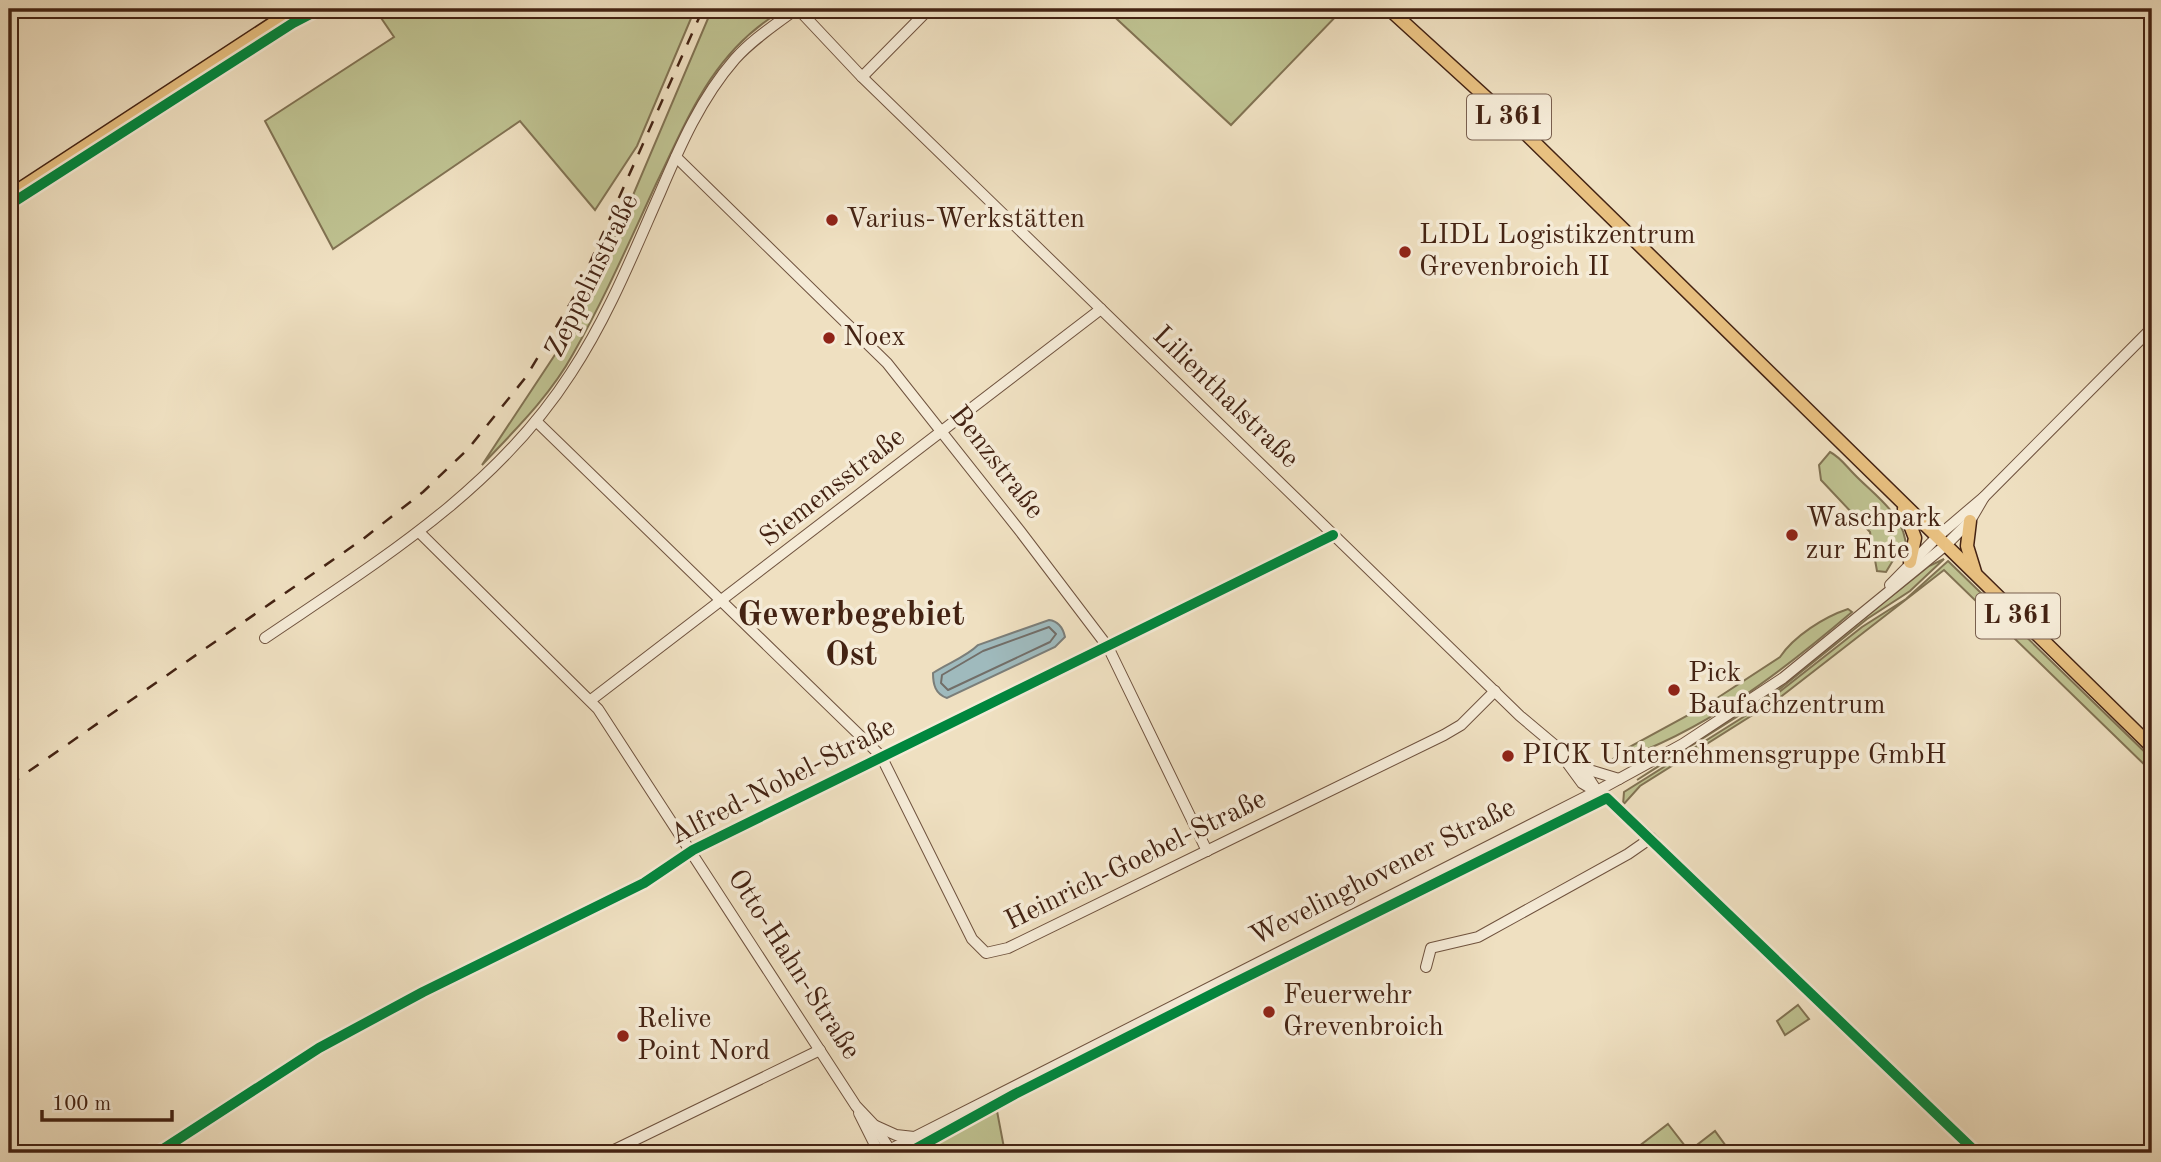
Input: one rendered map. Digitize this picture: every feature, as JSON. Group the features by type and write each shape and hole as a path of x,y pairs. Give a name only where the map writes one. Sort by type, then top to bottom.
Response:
{"main road":[{"path":"9,196 295,9"},
{"name":"L 361","path":"1389,9 1467,77 2152,747"},
{"name":"L 361","path":"1897,497 1915,534 1915,549 1910,562"},
{"name":"L 361","path":"1970,521 1968,546 1977,575"}],"street":[{"name":"Lilienthalstraße","path":"797,9 862,77 1494,691 1558,750 1582,768 1597,791"},
{"name":"Zeppelinstraße","path":"265,638 420,533 490,470 536,421 570,375 599,327 676,157 723,74 751,44 797,9"},
{"path":"862,77 929,9"},
{"name":"Benzstraße","path":"676,157 869,344 943,432 1108,647 1208,851"},
{"name":"Siemensstraße","path":"592,700 1101,309"},
{"path":"1942,541 2152,328"},
{"path":"536,421 881,756"},
{"path":"1942,541 1970,521 1984,497"},
{"name":"Otto-Hahn-Straße","path":"420,533 592,700 886,1152"},
{"name":"Alfred-Nobel-Straße","path":"157,1153 319,1048 423,992 644,883 692,850 1333,535"},
{"name":"Wevelinghovener Straße","path":"1881,596 1910,562 1942,541"},
{"name":"Wevelinghovener Straße","path":"886,1152 1597,791 1682,744 1762,692 1881,596 1942,541"},
{"name":"Heinrich-Goebel-Straße","path":"881,756 972,939 986,953 1007,948 1444,735 1461,725 1494,691"},
{"name":"Lilienthalstraße","path":"1426,967 1431,948 1478,937 1653,840 1597,791 1576,777 1558,750"},
{"name":"Lilienthalstraße","path":"1582,768 1619,779"},
{"path":"608,1153 820,1050"},
{"name":"Otto-Hahn-Straße","path":"856,1106 874,1125 886,1152"},
{"name":"Otto-Hahn-Straße","path":"874,1125 896,1135 915,1137"}],"green space":[{"path":"375,9 695,9 637,146 595,210 520,121 333,249 265,121 394,37"},
{"path":"712,9 774,9 775,15 734,49 704,90 573,354 543,399 482,465 570,332 600,273"},
{"path":"1106,9 1343,9 1231,125"},
{"path":"1830,452 1880,499 1901,527 1906,550 1898,552 1886,572 1877,571 1870,532 1821,480 1819,465"},
{"path":"1944,559 1910,591 1867,619 1776,692 1637,780 1771,693 1929,566"},
{"path":"1948,561 2152,759 2152,772 1944,570 1778,699 1640,786 1623,805 1624,792 1764,704 1862,627 1906,599"},
{"path":"1848,609 1852,612 1825,635 1740,699 1679,734 1614,762 1613,759 1622,751 1705,706 1780,657 1810,628"},
{"path":"1798,1005 1809,1019 1785,1035 1777,1021"},
{"path":"997,1111 1005,1153 917,1153"},
{"path":"1668,1124 1689,1151 1715,1131 1731,1153 1630,1153"}],"water":[{"path":"1049,620 1060,625 1065,637 1055,647 947,698 937,691 933,673 978,645"}],"railway":[{"path":"9,785 363,539 423,492 468,449 526,377 577,292 703,9"}],"cycle path":[{"path":"9,205 293,23 320,9"},
{"path":"157,1153 319,1048 423,992 644,883 693,850 1333,535"},
{"path":"908,1153 1015,1094 1607,798 1977,1153"}],"place":[{"name":"Varius-Werkstätten","path":"832,220"},
{"name":"LIDL Logistikzentrum Grevenbroich II","path":"1405,252"},
{"name":"Noex","path":"829,338"},
{"name":"Waschpark zur Ente","path":"1792,535"},
{"name":"Pick Baufachzentrum","path":"1674,690"},
{"name":"PICK Unternehmensgruppe GmbH","path":"1508,756"},
{"name":"Feuerwehr Grevenbroich","path":"1269,1012"},
{"name":"Relive Point Nord","path":"623,1036"}],"district":[{"name":"Gewerbegebiet Ost","path":"851,635"}]}
